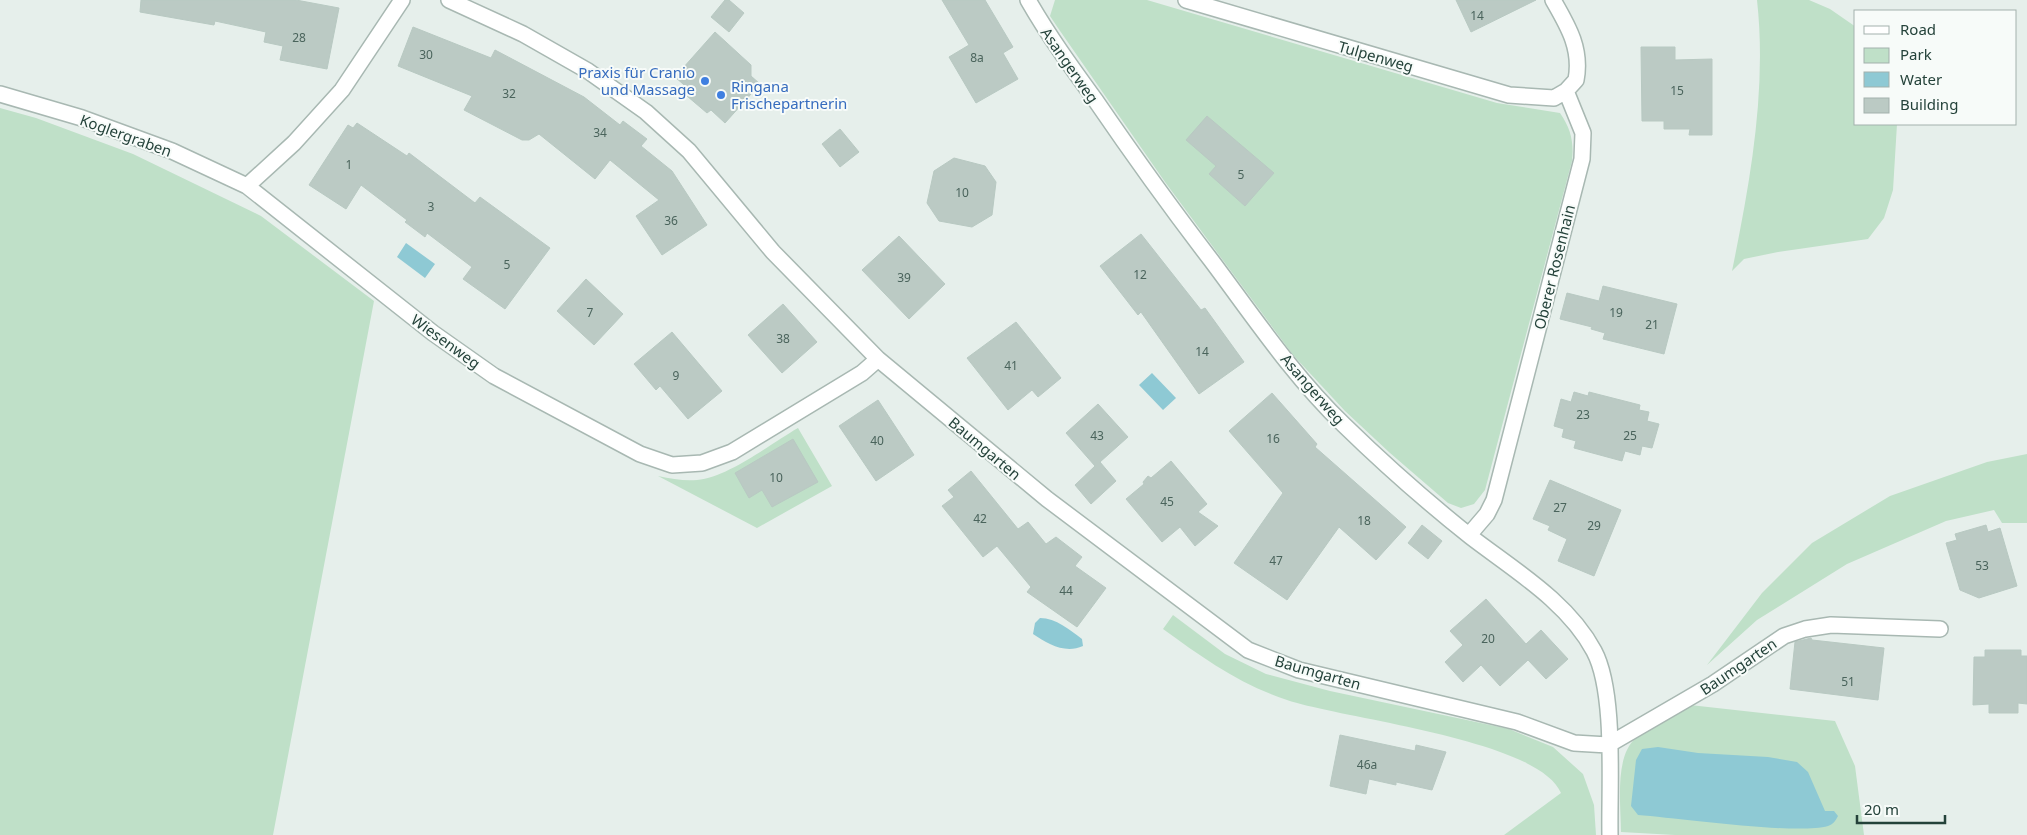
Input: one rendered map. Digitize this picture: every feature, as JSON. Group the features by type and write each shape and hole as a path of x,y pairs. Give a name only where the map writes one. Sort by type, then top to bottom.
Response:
{"street":[{"path":"247,186 294,143 342,90 402,0"},
{"name":"Baumgarten","path":"449,0 523,34 588,71 646,112 689,151 773,252 878,359 1047,499 1248,650 1299,670 1517,722 1574,743 1608,745 1713,684 1784,636 1805,629 1831,625 1940,629"},
{"name":"Asangerweg","path":"1028,0 1046,30 1156,188 1286,360 1342,423 1469,535 1536,585 1585,636 1596,654 1602,672 1608,718 1608,745"},
{"name":"Tulpenweg","path":"1186,0 1509,95 1554,98 1566,91"},
{"path":"1553,0 1566,22 1578,55 1576,80 1566,91"},
{"name":"Oberer Rosenhain","path":"1469,535 1487,514 1494,500 1582,159 1583,133 1566,91"},
{"name":"Koglergraben","path":"0,94 82,118 163,148 247,186"},
{"name":"Wiesenweg","path":"247,186 433,333 494,376 640,454 672,465 702,463 732,452 862,373 878,359"},
{"path":"1608,745 1610,835"}],"green space":[{"path":"1055,0 1147,0 1497,103 1560,113 1571,136 1573,148 1572,161 1485,490 1474,504 1461,508 1448,503 1345,411 1293,355 1165,182 1058,28 1050,16"},
{"path":"1757,0 1809,0 1830,9 1854,26 1854,125 1897,125 1893,190 1884,218 1868,239 1744,259 1732,271 1745,204 1755,136 1760,68"},
{"path":"0,108 36,118 133,154 261,216 374,301 273,835 0,835"},
{"path":"798,428 832,486 757,528 658,476 687,480 709,478 749,459"},
{"path":"2027,454 2027,523 2002,523 1994,510 1946,521 1847,564 1757,620 1707,665 1762,593 1812,543 1890,496 1987,462"},
{"path":"1173,615 1225,654 1266,674 1330,691 1509,729 1553,747 1583,774 1594,805 1596,835 1504,835 1561,793 1545,774 1516,758 1479,745 1436,733 1314,707 1270,694 1222,669 1163,629"},
{"path":"1690,705 1835,721 1855,766 1864,835 1675,835 1621,832 1620,782 1624,757 1629,746 1636,738 1649,729"}],"water":[{"path":"406,243 435,264 425,278 397,257"},
{"path":"1152,373 1176,398 1163,410 1139,385"},
{"path":"1040,618 1052,620 1068,628 1082,639 1083,646 1070,649 1057,647 1033,634 1035,623"},
{"path":"1658,747 1698,753 1768,757 1797,762 1808,772 1825,811 1834,811 1838,816 1834,823 1828,826 1790,828 1736,825 1638,815 1631,806 1636,760 1642,749"}],"building":[{"path":"141,0 296,0 339,8 327,69 280,60 283,46 264,42 266,32 215,21 214,25 140,12"},
{"path":"725,0 729,0 744,13 729,32 711,17"},
{"path":"942,0 985,0 1013,47 1003,53 1018,79 976,103 949,57 969,45"},
{"path":"1456,0 1536,0 1471,32"},
{"path":"413,27 491,58 495,50 584,97 620,125 623,121 647,139 641,146 672,171 707,225 662,255 636,216 659,200 610,160 595,179 539,134 529,140 522,140 464,110 472,96 398,66"},
{"path":"715,32 751,65 751,76 760,84 725,123 711,110 707,113 687,96 691,91 675,77"},
{"path":"1641,47 1675,47 1675,60 1712,59 1712,135 1689,135 1690,129 1664,129 1664,121 1642,121"},
{"path":"1207,116 1274,173 1245,206 1209,174 1216,166 1186,140"},
{"path":"357,123 407,156 409,153 475,203 480,197 550,248 505,309 463,279 472,267 427,233 425,237 405,222 407,220 361,185 346,209 309,185 348,125 353,128"},
{"path":"840,129 859,152 840,167 822,144"},
{"path":"954,158 985,166 996,182 992,215 972,227 939,221 927,203 934,171"},
{"path":"1141,234 1201,310 1205,308 1244,362 1199,394 1141,312 1138,315 1100,266"},
{"path":"899,236 945,284 909,319 862,270"},
{"path":"586,279 623,314 594,345 557,311"},
{"path":"1603,286 1677,304 1664,354 1603,339 1605,333 1591,329 1592,327 1560,319 1567,293 1599,301"},
{"path":"783,304 817,342 782,373 748,335"},
{"path":"1016,322 1061,378 1038,397 1032,390 1008,410 967,358"},
{"path":"672,332 722,391 688,419 660,386 656,390 634,364"},
{"path":"1574,392 1588,396 1589,392 1640,405 1639,410 1649,412 1647,421 1659,424 1652,448 1642,446 1640,455 1625,451 1622,461 1574,448 1576,441 1562,437 1564,429 1554,426 1561,399 1571,402"},
{"path":"1272,393 1317,444 1315,447 1406,527 1376,560 1339,527 1287,600 1234,563 1283,493 1229,431"},
{"path":"878,400 914,455 876,481 839,426"},
{"path":"1098,404 1128,437 1100,462 1116,481 1091,504 1075,485 1095,466 1066,433"},
{"path":"793,439 818,482 772,507 762,490 749,498 735,473"},
{"path":"1171,461 1207,504 1198,512 1218,526 1195,546 1180,527 1162,542 1126,499 1144,484 1143,482 1148,476 1151,478"},
{"path":"971,471 1018,529 1028,522 1046,544 1056,537 1082,557 1075,566 1106,588 1077,627 1027,592 1031,587 997,546 983,557 942,506 954,497 948,490"},
{"path":"1550,480 1621,510 1594,576 1558,561 1567,539 1548,530 1550,526 1533,519"},
{"path":"1422,525 1442,541 1428,559 1408,543"},
{"path":"1986,525 1988,532 2000,528 2017,586 1979,598 1960,590 1946,543 1957,540 1955,534"},
{"path":"1486,599 1526,644 1541,630 1568,659 1546,679 1528,660 1500,686 1481,665 1463,682 1445,662 1463,645 1450,631"},
{"path":"1811,638 1812,640 1884,648 1878,700 1790,689 1795,642"},
{"path":"1985,650 2021,650 2021,656 2027,656 2027,704 2018,703 2018,713 1989,713 1989,704 1973,705 1974,657 1985,657"},
{"path":"1340,735 1415,751 1416,745 1446,752 1432,790 1396,782 1396,785 1369,779 1366,794 1330,786"}],"place":[{"name":"Praxis für Cranio und Massage","path":"705,81"},
{"name":"Ringana Frischepartnerin","path":"721,95"}]}
